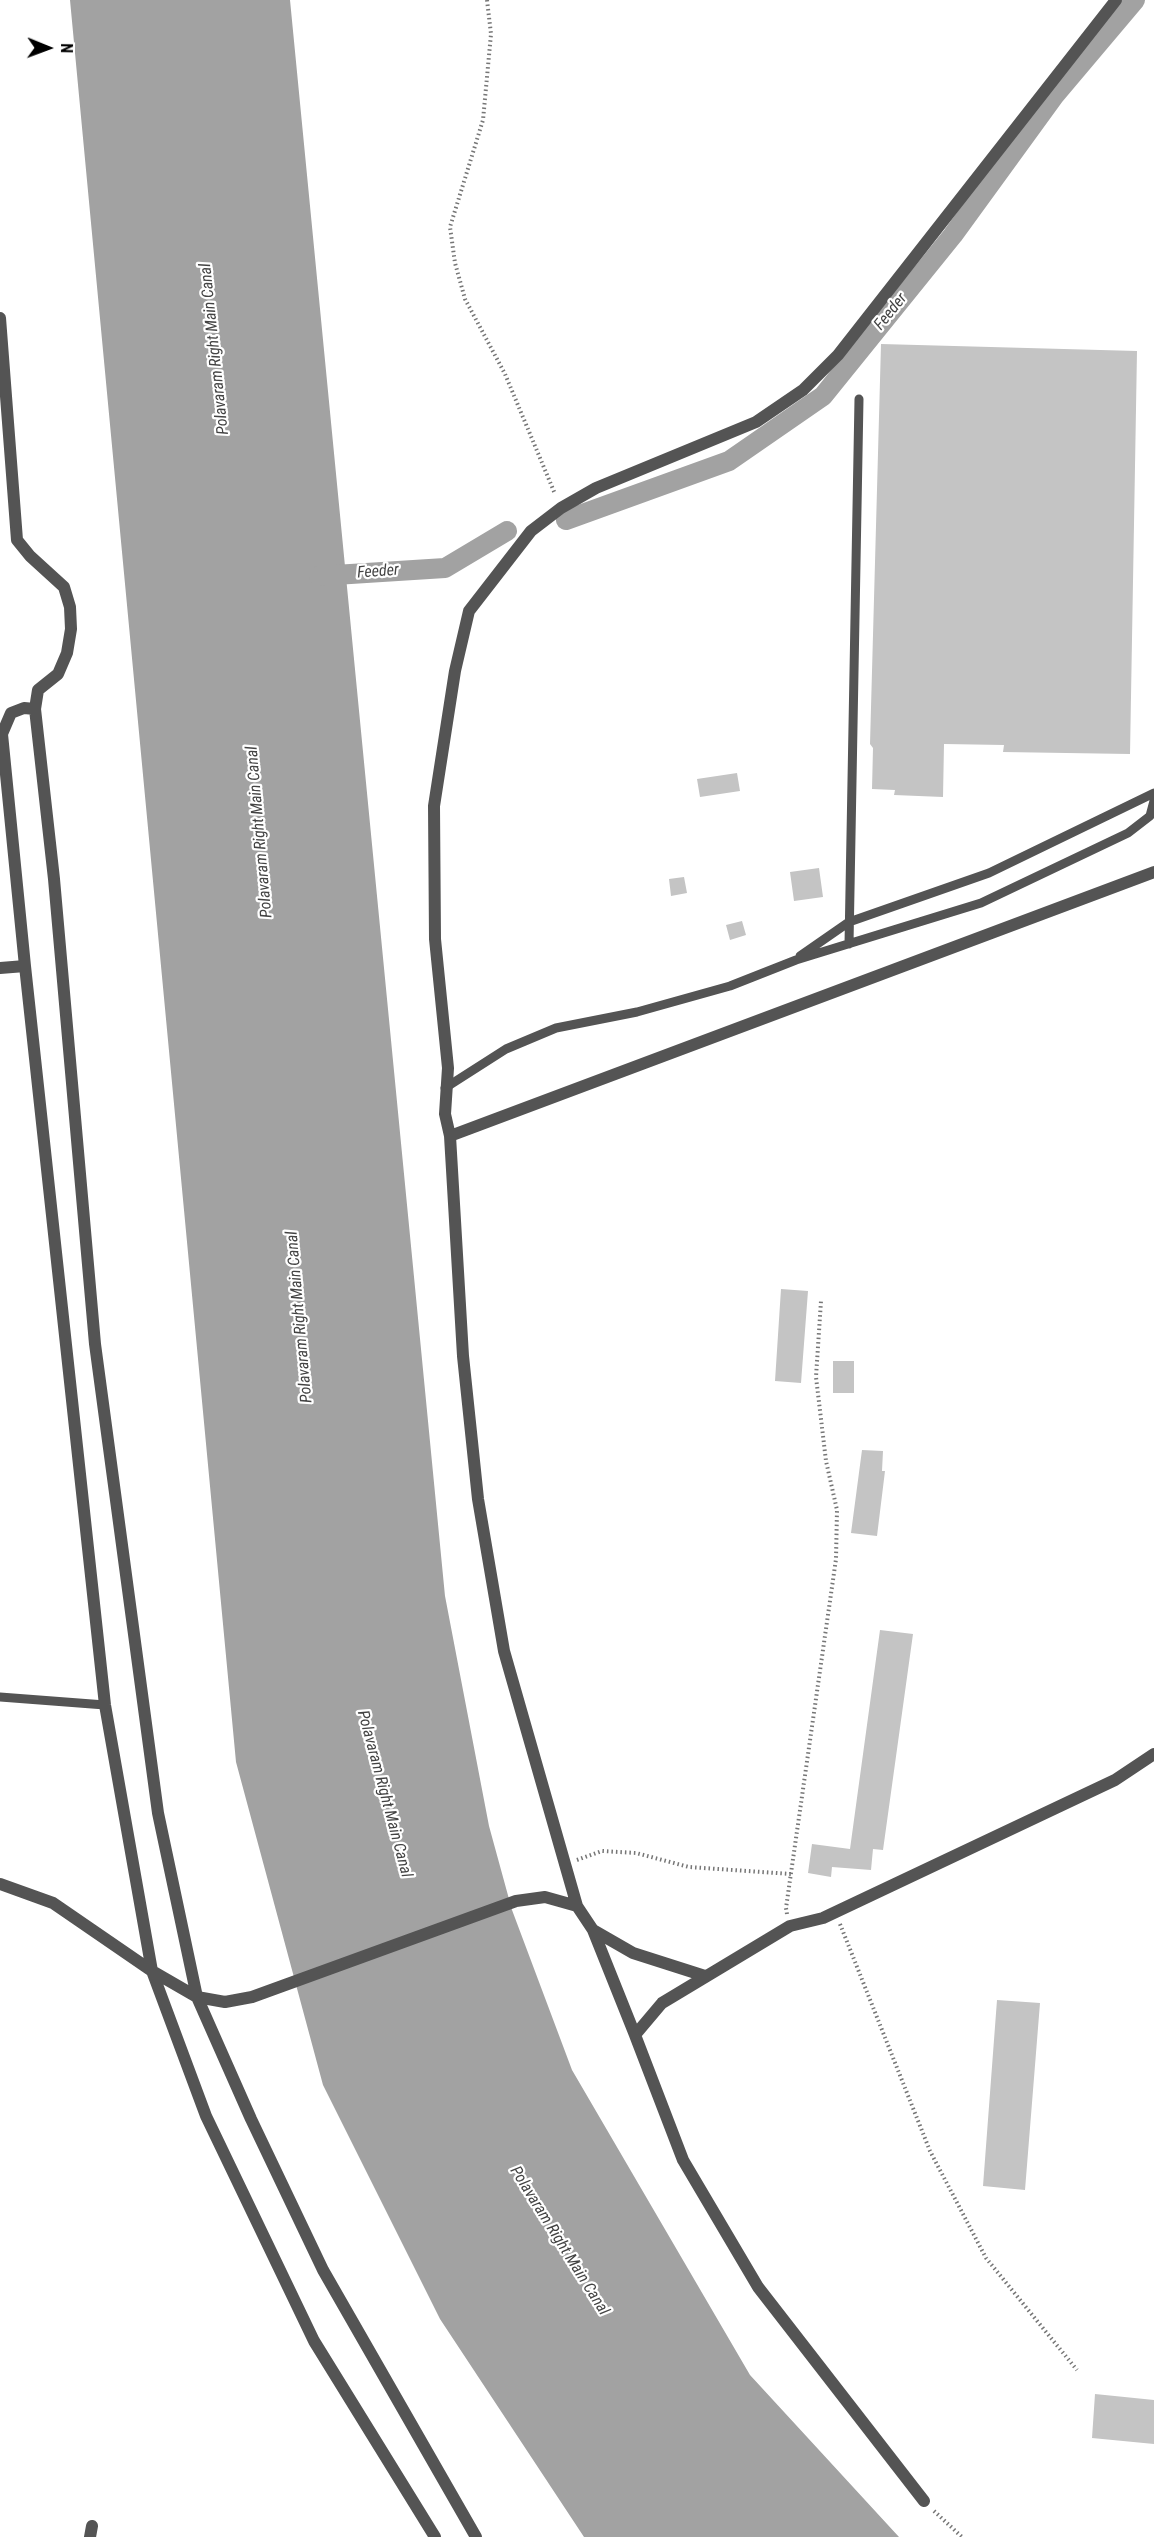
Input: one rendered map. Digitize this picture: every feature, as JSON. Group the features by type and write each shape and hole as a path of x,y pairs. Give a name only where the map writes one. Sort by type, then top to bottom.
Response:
{"street":[{"path":"924,2500 758,2287 683,2160 593,1930 577,1906 504,1651 478,1499 464,1356 450,1136 445,1114 448,1068 435,939 434,806 455,671 469,611 531,531 561,508 596,488 756,422 803,390 838,355 1116,0"},
{"path":"0,318 17,540 30,556 64,586 69,607 71,628 68,653 58,674 38,690 35,709 54,879 95,1344 158,1813 197,1997 251,2119 323,2270 477,2537"},
{"path":"35,709 24,708 11,713 2,734 105,1706 152,1971 206,2116 314,2342 418,2514 435,2537"},
{"path":"450,1136 1154,872"},
{"path":"0,968 25,966"},
{"path":"635,2035 662,2003 790,1926 823,1918 1115,1780 1154,1754"},
{"path":"0,1884 53,1903 152,1971 197,1997 225,2002 252,1997 516,1901 545,1897 577,1906"},
{"path":"593,1930 633,1953 705,1976"}],"lane":[{"path":"849,944 859,399"},
{"path":"796,960 849,922 989,873 1154,793"},
{"path":"446,1088 506,1049 556,1028 637,1012 730,986 796,960 981,903 1128,833 1150,816 1154,801"},
{"path":"0,1697 105,1706"}],"path":[{"path":"487,0 491,34 483,120 450,227 454,263 465,299 504,374 561,508"},
{"path":"790,1926 786,1908 836,1559 837,1510 826,1461 816,1377 821,1301"},
{"path":"565,1864 602,1851 636,1853 689,1867 791,1874"},
{"path":"835,1911 930,2151 986,2258 1077,2370"},
{"path":"924,2500 962,2537"}],"water":[{"name":"Polavaram Right Main Canal","path":"70,0 290,0 445,1596 489,1826 512,1910 572,2070 750,2375 899,2537 584,2537 440,2319 323,2085 236,1762"}],"building":[{"path":"881,344 1137,351 1130,754 1003,752 1004,745 944,744 943,797 894,795 895,790 872,789 873,748 870,744"},
{"path":"737,773 740,791 700,797 697,779"},
{"path":"819,868 823,897 794,901 790,872"},
{"path":"684,877 687,893 671,896 669,879"},
{"path":"742,921 746,935 730,940 726,925"},
{"path":"781,1289 808,1291 801,1383 775,1381"},
{"path":"833,1361 854,1361 854,1393 833,1393"},
{"path":"862,1450 883,1451 882,1471 885,1471 877,1536 851,1533"},
{"path":"880,1630 913,1634 883,1850 873,1849 871,1870 832,1867 831,1877 808,1873 812,1844 850,1849"},
{"path":"997,2000 1040,2003 1025,2190 983,2186"},
{"path":"1095,2394 1154,2400 1154,2444 1092,2438"}],"waterway":[{"name":"Feeder","path":"566,520 729,461 823,396 953,235 1054,96 1135,0"},
{"name":"Feeder","path":"319,576 445,568 507,531"}]}
